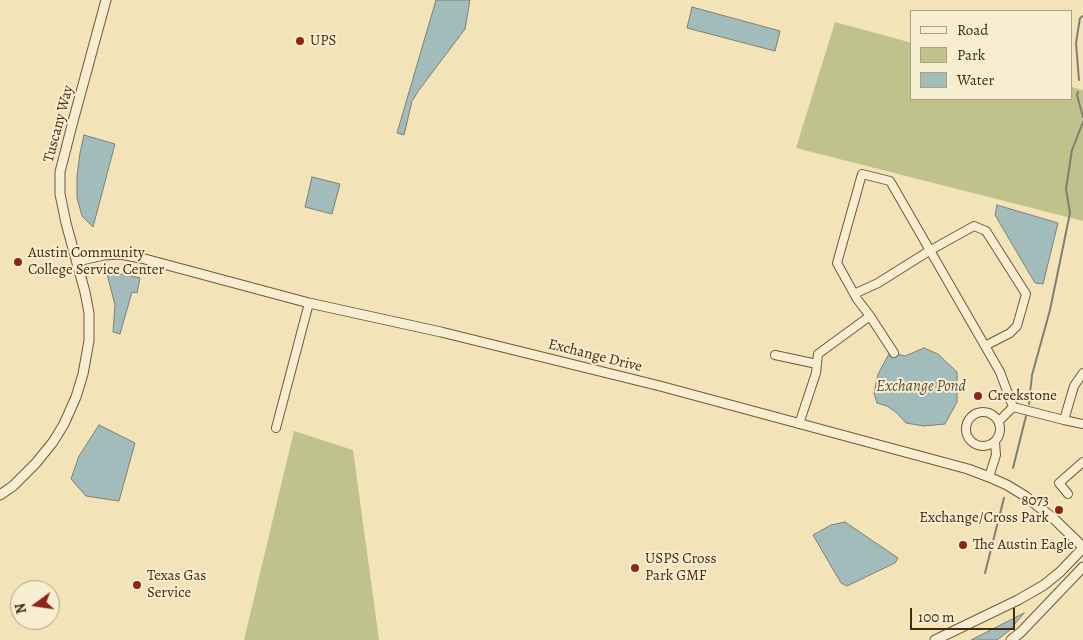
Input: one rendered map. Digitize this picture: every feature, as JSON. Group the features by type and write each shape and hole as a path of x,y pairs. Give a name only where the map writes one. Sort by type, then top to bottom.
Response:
{"street":[{"name":"Tuscany Way","path":"0,495 13,486 42,456 64,424 84,374 89,341 88,306 86,292 64,215 60,194 60,172 106,0"},
{"path":"894,353 854,294 837,262 862,174 890,181 1000,372 1013,407"},
{"path":"854,294 878,283 974,226 986,231 1026,294 1017,326 1010,333 985,346"},
{"name":"Exchange Drive","path":"77,261 104,255 120,254 139,257 309,303 469,339 660,386 959,466 989,476 1030,500 1053,518 1083,548"},
{"path":"276,428 309,303"},
{"path":"799,424 816,373 818,354 870,316"},
{"path":"775,355 817,364"},
{"path":"1064,420 1074,386 1083,373"},
{"path":"1013,407 1083,424"},
{"path":"999,421 1013,407"},
{"path":"988,412 993,414 999,421 1001,432 995,442 990,445 978,446 968,438 966,426 972,415 988,412"},
{"path":"989,476 996,455 995,442"},
{"path":"1059,483 1083,462"},
{"path":"1051,478 1059,483 1068,494"},
{"path":"935,640 1018,600 1044,585 1060,572 1083,548"},
{"path":"1011,640 1021,632 1083,567"}],"green space":[{"path":"835,22 910,42 910,100 1073,100 1073,87 1083,90 1083,221 796,148"},
{"path":"294,431 353,450 379,640 244,640"}],"water":[{"path":"436,0 470,0 465,29 412,101 404,135 397,133"},
{"path":"692,7 780,31 775,51 687,28"},
{"path":"84,135 115,144 93,227 82,216 77,198 77,176"},
{"path":"312,177 340,184 332,214 305,207"},
{"path":"997,205 1058,223 1043,284 1035,283 995,215"},
{"path":"107,274 123,274 140,278 137,293 132,292 120,334 113,332 115,305"},
{"name":"Exchange Pond","path":"924,348 938,354 957,372 957,402 945,424 924,426 906,423 887,406 877,403 874,393 878,374 890,352 905,356"},
{"path":"99,425 135,443 119,501 86,496 71,479 79,456"},
{"path":"845,522 898,558 895,563 847,586 841,583 813,535 831,525"},
{"path":"1024,613 1010,630 997,640 971,640"}],"waterway":[{"path":"1079,80 1076,43 1080,18 1083,16"},
{"path":"1078,92 1077,95 1083,117"},
{"path":"1029,404 1032,375 1050,310 1070,213 1066,189 1072,150 1083,122"},
{"path":"1013,468 1026,416"},
{"path":"985,573 1004,498"}],"place":[{"name":"UPS","path":"300,41"},
{"name":"Austin Community College Service Center","path":"18,262"},
{"name":"Creekstone","path":"978,396"},
{"name":"8073 Exchange/Cross Park","path":"1059,510"},
{"name":"The Austin Eagle","path":"963,545"},
{"name":"USPS Cross Park GMF","path":"635,568"},
{"name":"Texas Gas Service","path":"137,585"}]}
